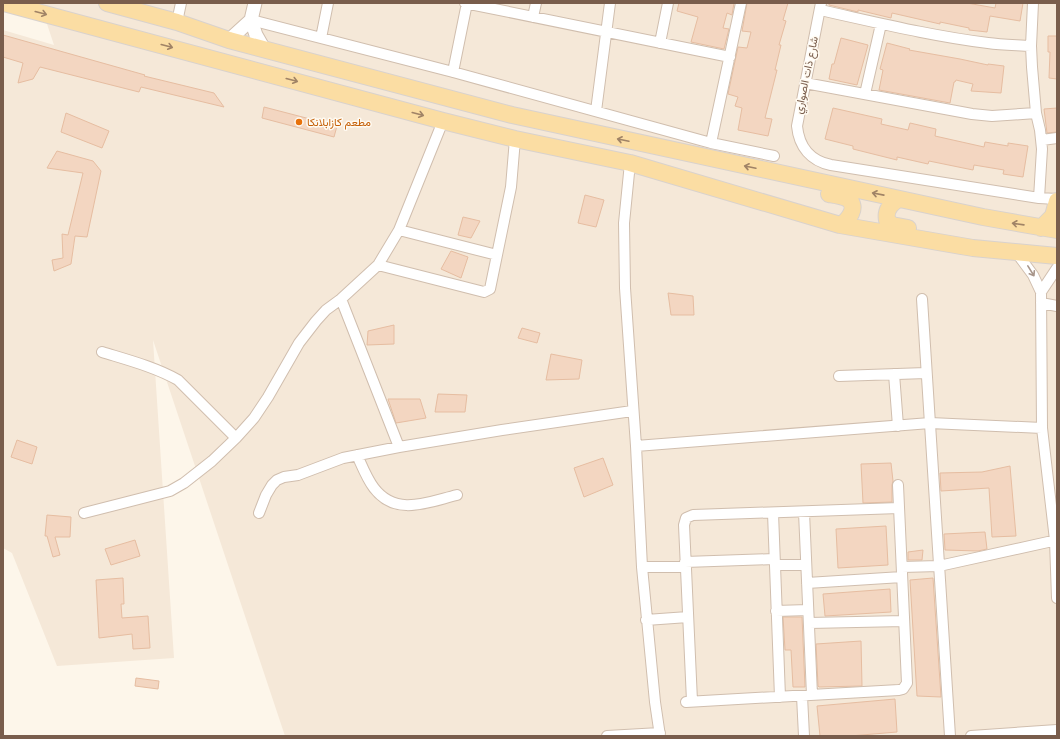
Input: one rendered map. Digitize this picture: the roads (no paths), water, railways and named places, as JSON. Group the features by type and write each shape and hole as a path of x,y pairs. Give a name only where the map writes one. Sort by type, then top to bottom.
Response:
{"main road":[{"path":"4,3 443,121 515,139 630,163 840,225 947,244 1057,256"},
{"path":"107,3 177,22 229,40 512,116 990,219 1057,230"},
{"path":"769,172 775,179 784,184 843,197 849,200 852,206 851,213 847,220 840,225"},
{"path":"899,199 895,201 888,210 886,217 888,222 892,225 930,232 947,244"},
{"path":"1041,228 1053,216 1057,200"}],"street":[{"path":"177,22 181,3"},
{"path":"255,3 251,20 256,35 264,49"},
{"path":"321,38 328,3"},
{"path":"453,72 466,3 730,57"},
{"path":"533,17 536,3"},
{"path":"596,111 610,3"},
{"path":"660,42 668,3"},
{"path":"711,143 741,3"},
{"path":"1034,3 1031,46 1036,113 1042,140 1039,198 1057,200"},
{"path":"820,6 881,24 969,40 1031,46"},
{"name":"شارع ذات الصواري","path":"820,6 797,126 797,133 802,146 812,157 824,164 1039,198"},
{"path":"251,20 453,72 711,143 774,156"},
{"path":"229,40 251,20"},
{"path":"865,94 881,24"},
{"path":"805,83 983,116 1036,113"},
{"path":"84,514 170,491 184,483 212,461 236,438 254,418 299,343 326,310 341,299 378,265 399,230 443,121"},
{"path":"1042,140 1057,138"},
{"path":"378,265 484,292 490,289 511,187 515,139"},
{"path":"607,736 660,734 646,620 636,446 632,411 624,288 624,223 630,163"},
{"path":"399,230 497,255"},
{"path":"1016,252 1033,275 1041,292 1042,428 1056,540 1057,598"},
{"path":"1041,292 1057,268"},
{"path":"341,299 399,447"},
{"path":"922,299 950,736"},
{"path":"1041,304 1057,306"},
{"path":"102,352 136,362 178,380 236,438"},
{"path":"839,376 926,372"},
{"path":"894,374 898,426"},
{"path":"259,513 266,495 277,480 284,477 298,475 332,462 357,455 502,430 632,411"},
{"path":"636,446 930,423 1042,428"},
{"path":"357,455 373,487 381,497 400,505 413,506 457,495"},
{"path":"898,485 907,683 903,689 689,702 688,618 684,525 684,520 688,516 899,508"},
{"path":"804,512 809,623 804,736"},
{"path":"772,513 780,697"},
{"path":"807,583 902,572 939,566 1056,540"},
{"path":"642,567 774,562 806,565"},
{"path":"776,611 808,610"},
{"path":"646,620 688,618"},
{"path":"809,623 904,621"},
{"path":"971,736 1057,730"}],"place":[{"name":"مطعم كازابلانكا","path":"299,122"}]}
